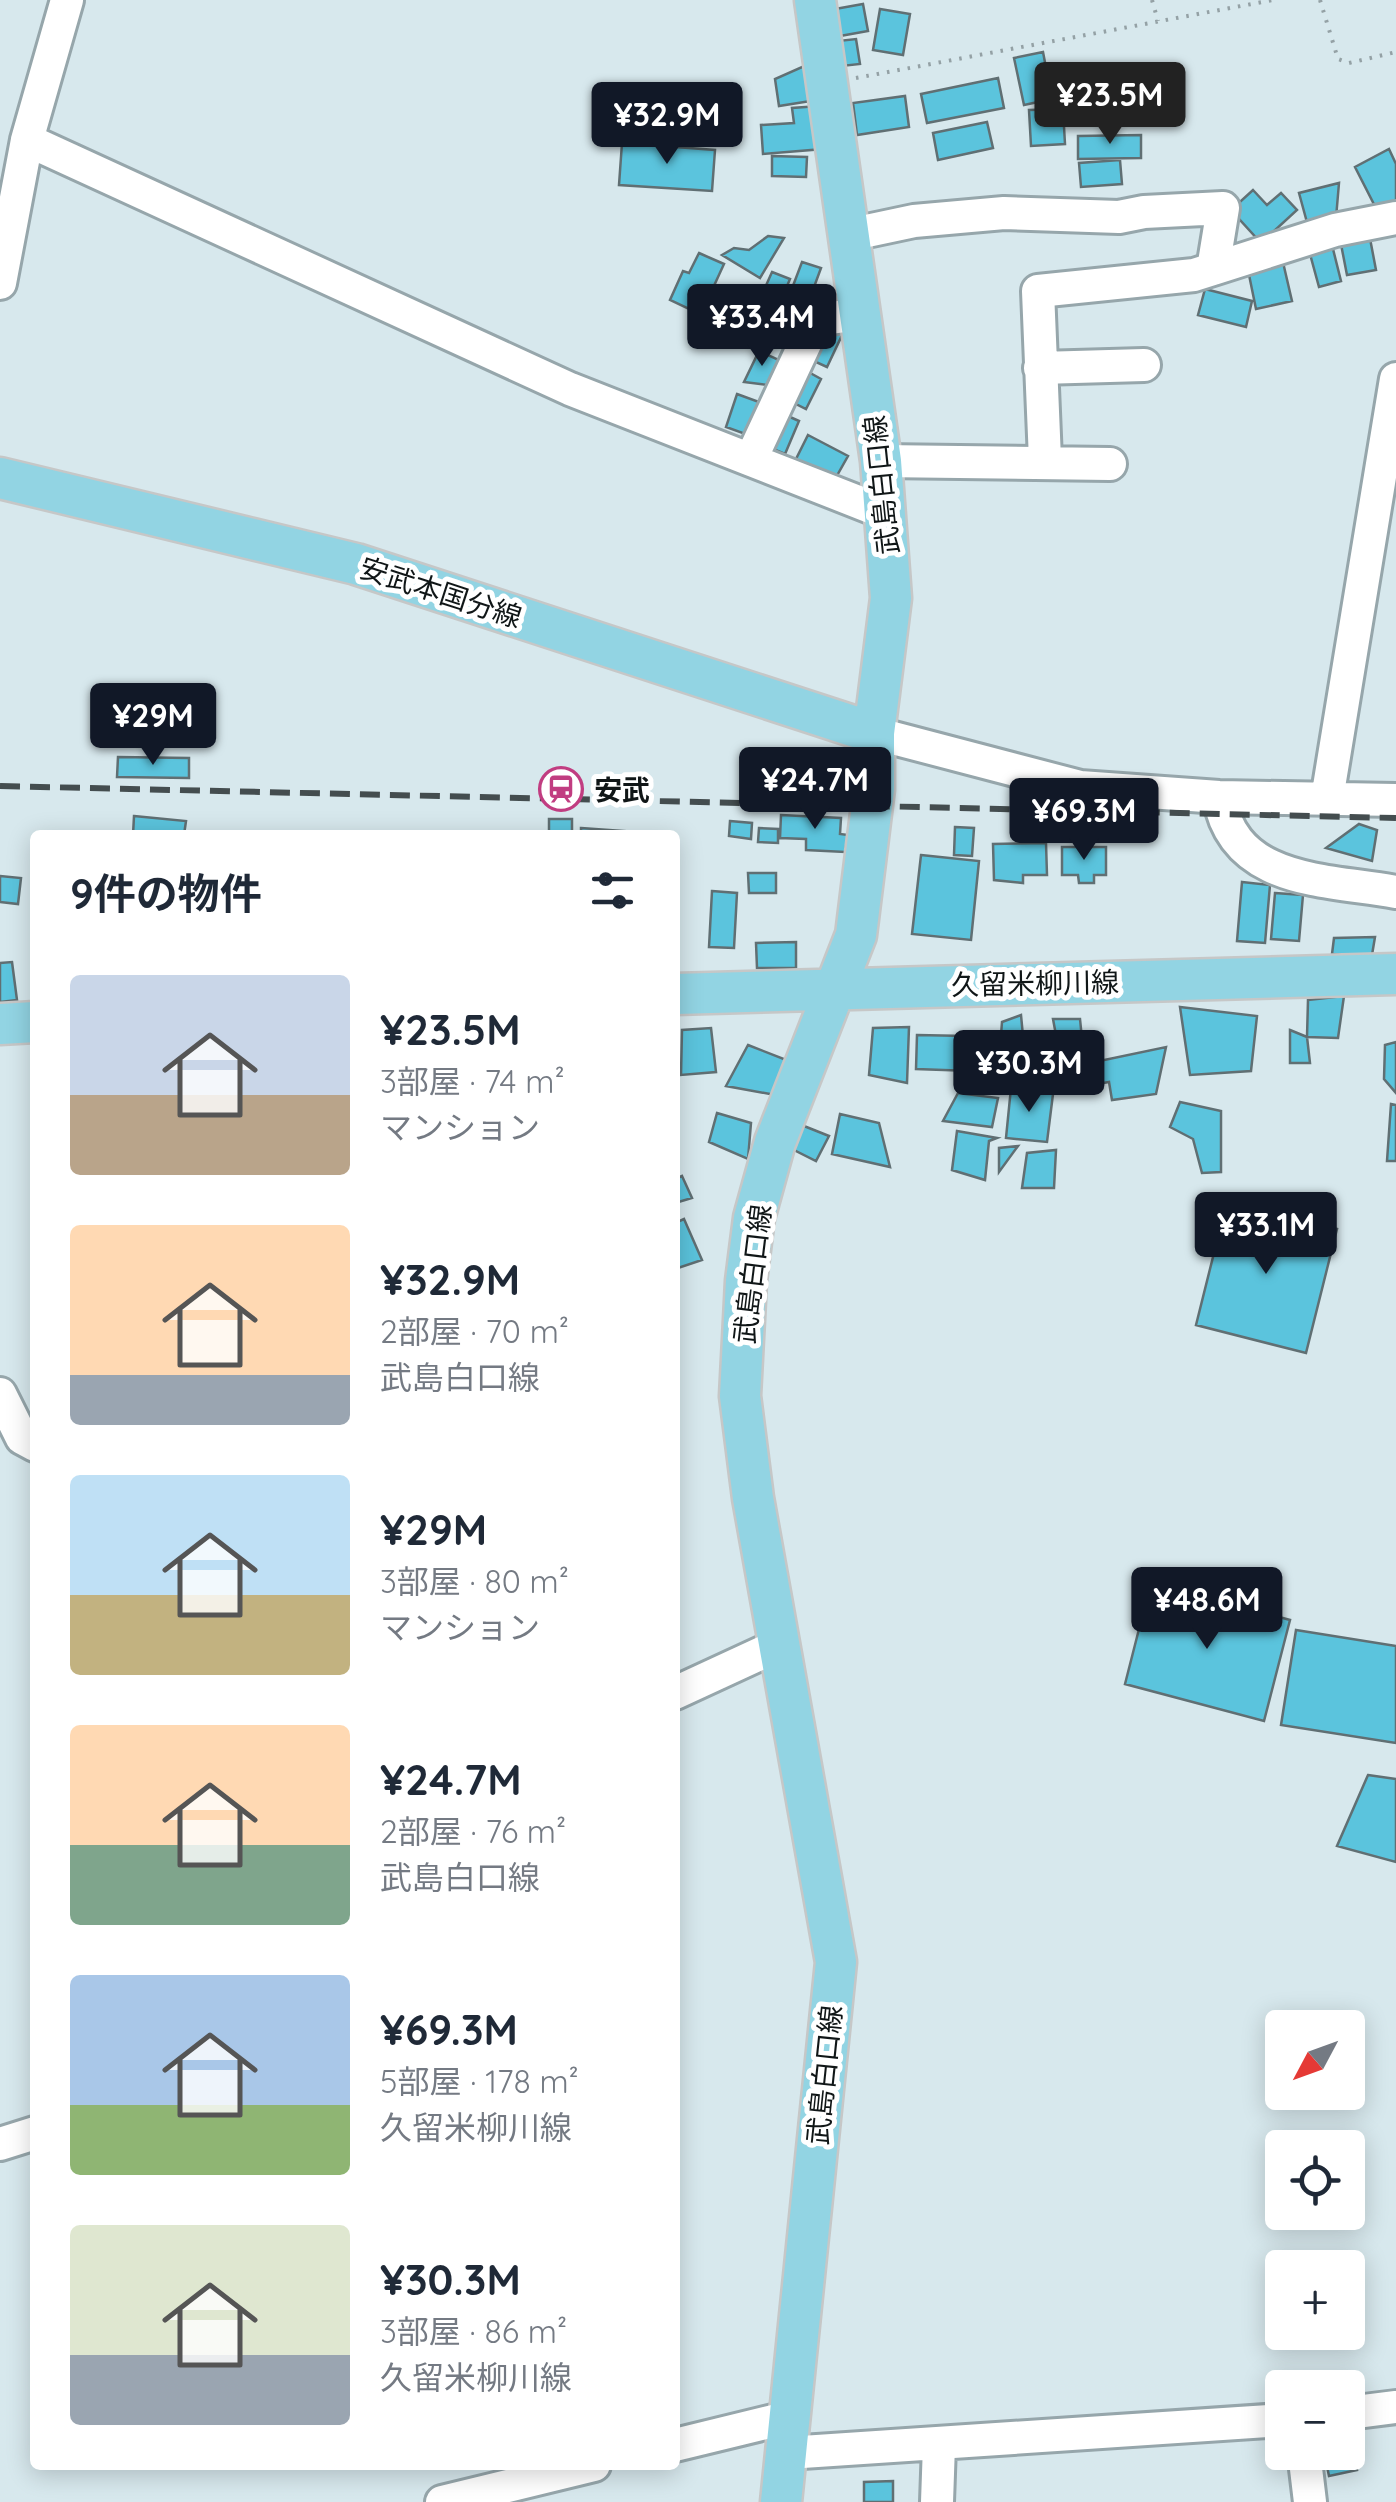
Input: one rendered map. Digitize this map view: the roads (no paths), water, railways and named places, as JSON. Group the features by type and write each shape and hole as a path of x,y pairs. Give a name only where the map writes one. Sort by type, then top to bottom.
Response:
{"main road":[{"name":"武島白口線","path":"781,2502 836,1962 752,1498 740,1396 746,1281 754,1218 775,1142 856,935 891,598 881,461 815,0"},
{"name":"安武本国分線","path":"0,478 356,564 874,733"},
{"name":"久留米柳川線","path":"680,994 1396,974"},
{"path":"0,1024 30,1022"}],"street":[{"path":"0,282 27,140 67,0"},
{"path":"27,140 570,389 886,513"},
{"path":"848,235 914,221 1004,213 1119,217 1223,208 1213,269"},
{"path":"1045,460 1038,290 1194,275 1336,230 1396,218"},
{"path":"751,459 816,320 860,314"},
{"path":"1040,368 1144,366"},
{"path":"1326,799 1396,379"},
{"path":"881,461 1045,460 1110,464"},
{"path":"874,733 1080,788 1219,797 1396,800"},
{"path":"1219,797 1222,815 1235,842 1256,861 1281,870 1396,892"},
{"path":"0,1394 19,1442"},
{"path":"680,1691 781,1644"},
{"path":"0,2144 30,2135"},
{"path":"1365,2411 1396,2407"},
{"path":"680,2445 789,2435 939,2444 1265,2421"},
{"path":"937,2502 939,2444"},
{"path":"442,2502 573,2470"},
{"path":"1306,2470 1310,2502"}],"railway":[{"path":"0,786 1396,818"}],"place":[{"name":"安武","path":"561,789"}]}
